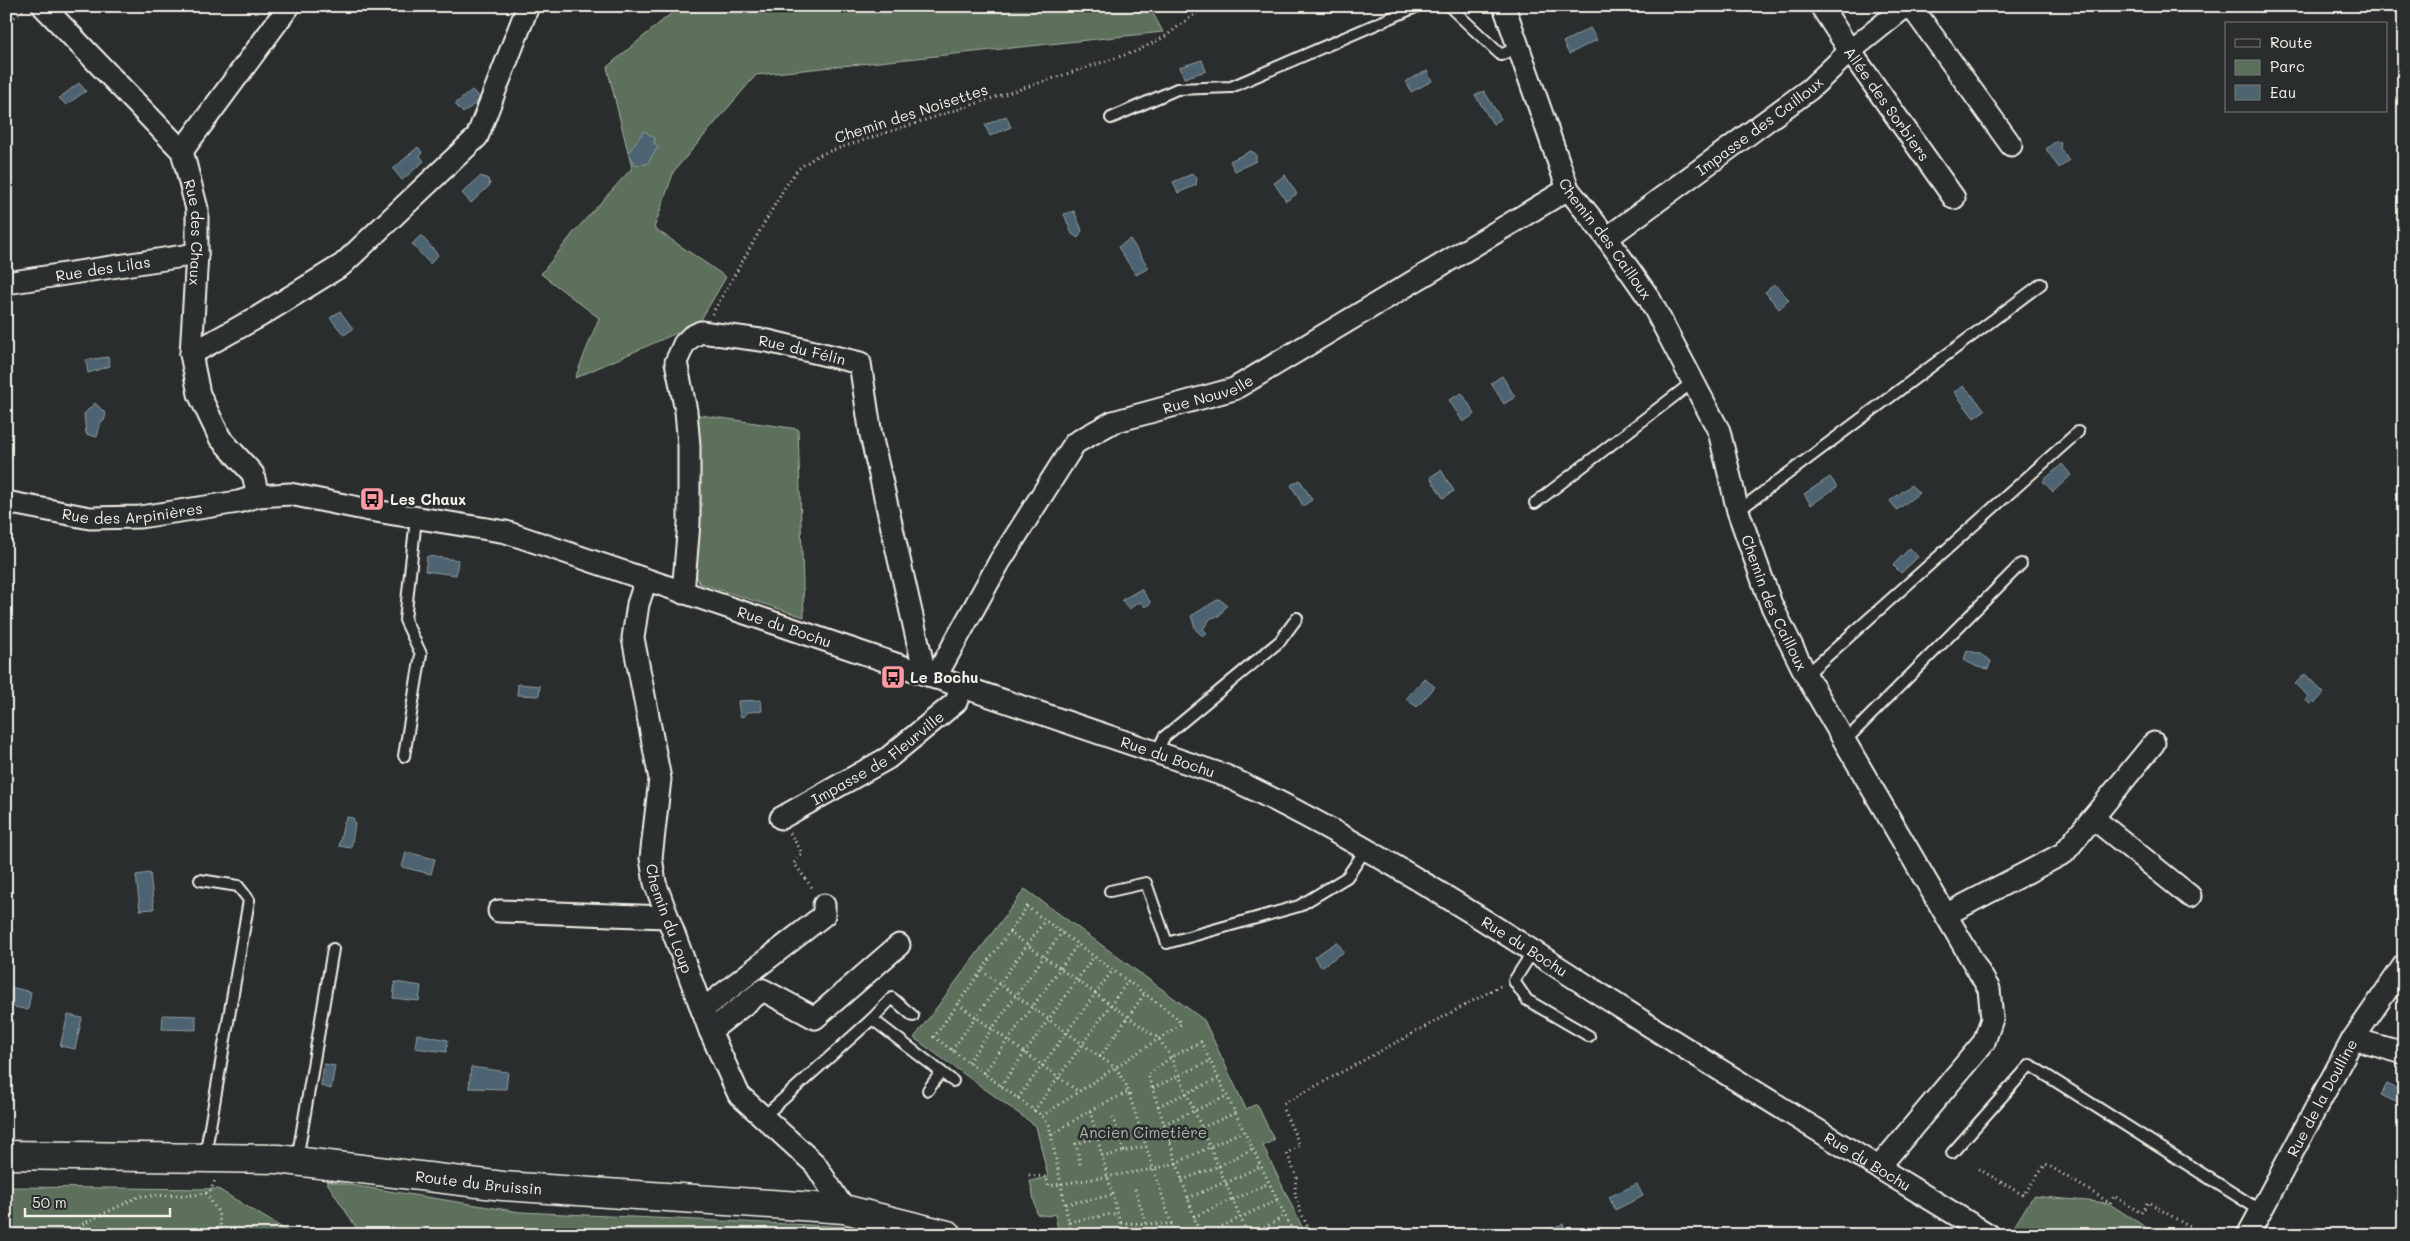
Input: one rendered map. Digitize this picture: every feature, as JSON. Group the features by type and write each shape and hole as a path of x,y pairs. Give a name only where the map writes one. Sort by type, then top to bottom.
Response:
{"street":[{"name":"Rue des Chaux","path":"42,6 182,151 197,209 198,254 191,354 199,394 220,438 253,474 258,496"},
{"path":"182,151 289,6"},
{"path":"191,354 258,317 342,265 477,137 528,6"},
{"name":"Allée des Sorbiers","path":"1821,6 1850,51 1954,198"},
{"name":"Impasse des Cailloux","path":"1607,238 1810,89 1850,51 1906,6"},
{"path":"1911,6 2011,145"},
{"name":"Chemin des Cailloux","path":"1509,8 1568,189 1607,238 1649,298 1719,431 1738,511 1771,604 1806,675 1989,989 1992,1019 1984,1042 1879,1167"},
{"name":"Rue Nouvelle","path":"930,676 1075,443 1113,422 1234,389 1568,189"},
{"name":"Rue des Lilas","path":"6,283 198,254"},
{"path":"683,593 689,523 688,446 686,411 676,362 684,344 691,337 701,332"},
{"name":"Rue du Félin","path":"701,332 768,341 860,363 871,435 930,676"},
{"name":"Rue du Bochu","path":"258,496 290,494 416,518 506,532 1226,776 1291,807 1366,849 1533,951 1751,1090 1989,1235"},
{"name":"Rue des Arpinières","path":"6,502 90,518 140,517 238,502 258,496"},
{"name":"Chemin du Loup","path":"646,580 638,604 634,638 660,779 650,858 655,883 666,917 710,1031 739,1095 762,1118 815,1164 844,1209"},
{"name":"Impasse de Fleurville","path":"781,818 888,758 956,702 962,688"},
{"path":"1947,914 2064,853 2154,743"},
{"path":"2093,818 2190,896"},
{"path":"702,1010 824,915 824,905"},
{"path":"499,911 666,917"},
{"path":"710,1031 763,990 815,1018 899,944"},
{"name":"Rue de la Doulline","path":"2248,1235 2353,1039 2404,964"},
{"path":"2353,1039 2404,1053"},
{"name":"Route du Bruissin","path":"6,1155 297,1161 503,1186 844,1209 948,1235"}],"lane":[{"path":"1111,118 1177,89 1231,87 1418,6"},
{"path":"1449,6 1501,55 1520,46"},
{"path":"1738,511 2041,284"},
{"path":"1535,503 1694,381"},
{"path":"1806,675 2078,432"},
{"path":"404,756 421,654 405,620 416,518"},
{"path":"1845,741 2021,564"},
{"path":"1157,752 1164,737 1280,641 1297,618"},
{"path":"1110,891 1146,883 1167,943 1299,906 1347,877 1366,849"},
{"path":"200,880 238,886 249,900 212,1158"},
{"path":"297,1161 333,949"},
{"path":"1533,951 1514,981 1527,1000 1589,1036"},
{"path":"762,1118 872,1019 892,998 913,1016"},
{"path":"872,1019 953,1081"},
{"path":"1952,1153 2030,1065 2261,1211"},
{"path":"928,1090 941,1072"}],"path":[{"path":"6,23 27,6"},
{"name":"Chemin des Noisettes","path":"701,332 785,187 798,169 818,155 1136,51 1166,36 1205,6"},
{"path":"781,818 802,853 794,863 824,905"},
{"path":"1042,1116 1182,1024 1175,1016 1028,907 934,1037 1042,1116 1049,1124 1071,1233 1133,1235"},
{"path":"952,1050 1045,920"},
{"path":"1010,932 1159,1039 1171,1057 1241,1219 1250,1235 1285,1216"},
{"path":"968,1062 1062,932"},
{"path":"984,1073 1078,944"},
{"path":"1001,1086 1094,956"},
{"path":"1018,1098 1113,970"},
{"path":"982,971 1116,1069 1128,1092 1175,1235"},
{"path":"1034,1110 1128,981"},
{"path":"1311,1235 1298,1206 1294,1187 1297,1178 1287,1153 1300,1145 1281,1105 1494,988 1514,981"},
{"path":"1100,1057 1145,994"},
{"path":"958,1004 1079,1092"},
{"path":"1277,1200 1241,1219 1202,1235 1194,1217 1148,1075 1171,1057 1201,1042 1292,1230"},
{"path":"1152,1088 1210,1061"},
{"path":"1158,1106 1218,1079"},
{"path":"1052,1135 1090,1111 1128,1092"},
{"path":"1164,1124 1195,1112 1226,1096"},
{"path":"1090,1111 1123,1234"},
{"path":"1170,1142 1234,1113"},
{"path":"1113,1117 1124,1152"},
{"path":"1029,1175 1046,1178 1049,1186 1154,1170 1176,1163 1243,1131"},
{"path":"1080,1164 1076,1144 1097,1137"},
{"path":"1102,1158 1146,1146"},
{"path":"1182,1180 1218,1166 1252,1149"},
{"path":"60,1235 140,1196 196,1195 210,1192 214,1186 212,1158"},
{"path":"1979,1169 2023,1195 2046,1164 2110,1203 2114,1196 2141,1213 2148,1202 2203,1235"},
{"path":"1188,1198 1226,1183 1260,1166"},
{"path":"1194,1217 1269,1183"},
{"path":"1135,1189 1146,1224"},
{"path":"206,1193 218,1212 222,1235"},
{"path":"1066,1204 1113,1195"},
{"path":"1069,1222 1118,1213"},
{"path":"1121,1224 1172,1224"},
{"path":"6,1229 16,1235"}],"green space":[{"path":"707,6 1149,6 1163,32 756,75 674,171 654,228 726,277 699,323 575,378 599,318 541,274 574,232 632,168 607,67 674,11"},
{"path":"693,414 798,429 804,617 699,583 694,568"},
{"name":"Ancien Cimetière","path":"1025,889 1204,1020 1246,1109 1257,1104 1274,1140 1263,1146 1306,1235 1059,1235 1055,1214 1048,1216 1037,1214 1030,1181 1048,1177 1036,1126 914,1038"},
{"path":"326,1181 520,1212 854,1227 885,1235 361,1235"},
{"path":"6,1187 218,1189 294,1235 6,1235"},
{"path":"2033,1196 2108,1203 2158,1235 2016,1235 2011,1232"}],"water":[{"path":"1590,28 1597,40 1569,54 1563,42"},
{"path":"1202,60 1206,71 1184,78 1180,67"},
{"path":"1427,71 1432,81 1411,92 1406,81"},
{"path":"79,83 86,91 66,105 59,98"},
{"path":"472,90 481,99 463,113 455,104"},
{"path":"1484,91 1501,119 1493,124 1475,95"},
{"path":"1006,116 1011,127 990,136 985,125"},
{"path":"644,131 655,138 654,144 658,147 647,164 636,165 629,154"},
{"path":"2056,141 2061,142 2060,148 2069,161 2059,168 2046,149"},
{"path":"418,147 422,152 420,156 424,161 402,180 393,169"},
{"path":"1251,151 1256,154 1256,161 1235,171 1230,161"},
{"path":"1192,174 1197,178 1196,185 1178,193 1173,182"},
{"path":"1285,175 1297,194 1286,201 1274,183"},
{"path":"481,176 488,179 490,185 471,203 462,193"},
{"path":"1074,211 1082,230 1078,238 1072,234 1064,214"},
{"path":"421,235 438,255 430,264 412,244"},
{"path":"1130,239 1149,268 1136,275 1118,247"},
{"path":"1775,284 1789,300 1779,309 1765,292"},
{"path":"340,311 353,329 344,335 330,318"},
{"path":"108,357 110,366 88,373 86,360"},
{"path":"1502,376 1515,397 1504,404 1491,383"},
{"path":"1964,386 1985,410 1974,418 1954,392"},
{"path":"1462,393 1475,414 1463,422 1449,400"},
{"path":"95,403 106,414 104,421 101,421 97,437 86,434 84,414"},
{"path":"2062,464 2071,475 2053,492 2043,481"},
{"path":"1441,470 1454,491 1443,498 1430,477"},
{"path":"1830,477 1837,487 1811,505 1804,494"},
{"path":"1300,480 1312,500 1303,506 1291,485"},
{"path":"1911,485 1919,493 1897,510 1890,501"},
{"path":"1910,548 1918,557 1901,573 1893,565"},
{"path":"427,556 458,560 456,575 425,571"},
{"path":"1141,589 1151,603 1145,607 1140,602 1129,609 1122,600"},
{"path":"1219,599 1227,605 1219,616 1211,618 1203,629 1207,633 1204,637 1196,630 1191,616"},
{"path":"1967,650 1980,654 1991,661 1988,669 1977,667 1964,660"},
{"path":"2305,674 2324,693 2315,703 2313,701 2310,704 2305,700 2308,696 2295,684"},
{"path":"1424,678 1435,687 1417,707 1406,699"},
{"path":"518,684 540,686 539,696 517,695"},
{"path":"761,700 762,711 748,712 744,717 740,716 738,701"},
{"path":"347,817 353,818 355,824 351,848 339,846 344,822"},
{"path":"406,852 435,859 431,874 402,867"},
{"path":"150,873 154,909 140,910 136,875"},
{"path":"1337,942 1344,952 1321,967 1314,957"},
{"path":"395,982 421,986 419,1001 393,998"},
{"path":"6,986 31,992 28,1010 6,1005"},
{"path":"68,1015 82,1018 75,1049 60,1046"},
{"path":"163,1015 196,1016 196,1030 162,1029"},
{"path":"417,1034 448,1040 446,1052 415,1048"},
{"path":"324,1064 335,1066 331,1089 321,1086"},
{"path":"471,1067 508,1072 506,1089 469,1088"},
{"path":"2387,1084 2404,1092 2404,1106 2381,1095"},
{"path":"1637,1184 1643,1196 1615,1210 1609,1197"},
{"path":"1563,1224 1566,1235 1554,1235 1552,1228"}],"place":[{"name":"Les Chaux","path":"372,499"},
{"name":"Le Bochu","path":"893,677"}]}
